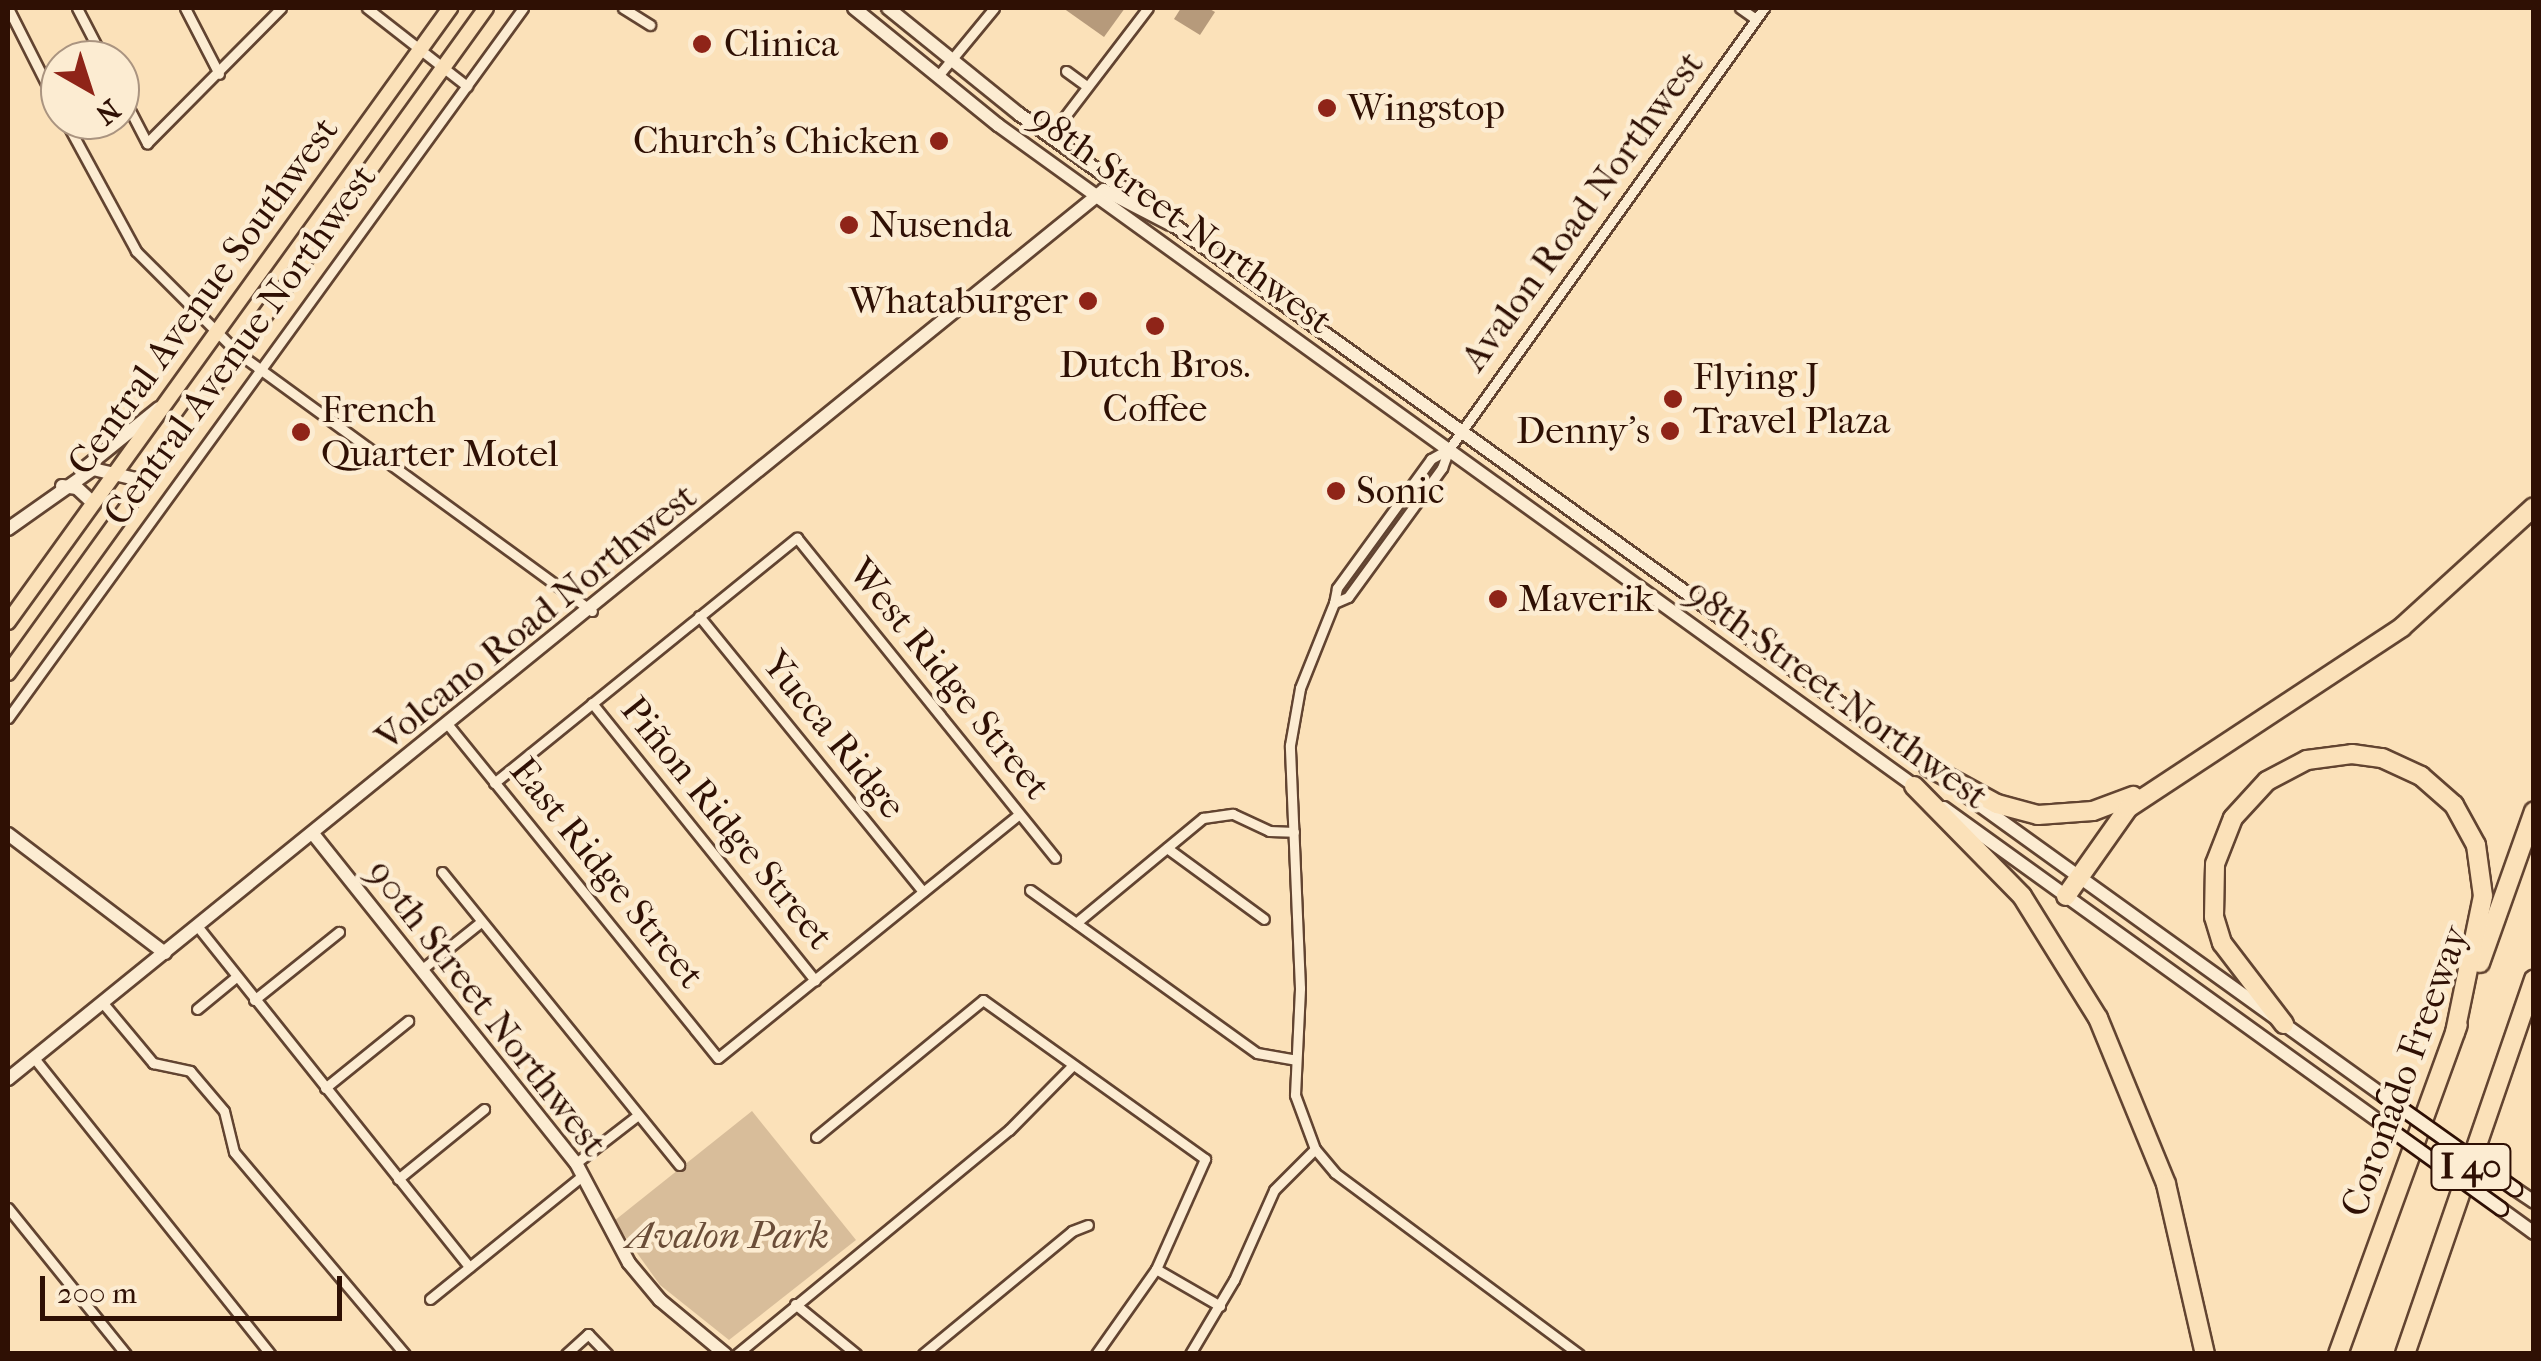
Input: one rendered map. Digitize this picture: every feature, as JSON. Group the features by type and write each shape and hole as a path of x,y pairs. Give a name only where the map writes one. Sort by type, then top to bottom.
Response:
{"highway":[{"path":"2066,896 2075,877 2128,808 2402,627 2534,507"},
{"path":"2284,1024 2236,968 2217,930 2212,889 2218,851 2240,807 2267,781 2322,756 2367,755 2432,784 2454,806 2476,845 2483,896 2455,1032"},
{"path":"1929,767 1997,804 2038,815 2094,811 2173,776"},
{"path":"1914,786 2022,896 2098,1018 2166,1184 2205,1354"},
{"name":"Coronado Freeway","path":"2338,1354 2534,810"},
{"name":"I 40","path":"2406,1354 2534,980"}],"main road":[{"name":"Central Avenue Southwest","path":"8,622 450,8"},
{"name":"Central Avenue Northwest","path":"8,673 486,8"},
{"name":"98th Street Northwest","path":"854,8 1005,130 2534,1233"},
{"name":"98th Street Northwest","path":"888,8 1050,136 1463,429 2075,877 2534,1202"},
{"path":"1019,123 1062,155 1086,162"},
{"path":"1098,196 1108,190 1156,221 1176,224"},
{"name":"Volcano Road Northwest","path":"8,1079 592,611 1098,196"},
{"path":"8,529 166,402"},
{"path":"67,482 93,469 116,471 144,482"},
{"path":"67,482 93,503"},
{"path":"8,834 165,953"},
{"name":"90th Street Northwest","path":"314,836 579,1170 629,1263 660,1300 725,1354"}],"street":[{"path":"8,8 40,71"},
{"path":"78,8 94,40"},
{"path":"185,8 219,74"},
{"path":"140,131 146,143 281,8"},
{"path":"367,8 467,86"},
{"name":"Central Avenue Northwest","path":"8,718 524,8"},
{"path":"622,8 650,25"},
{"path":"938,76 994,8"},
{"path":"1005,130 1019,123 1050,136 1148,8"},
{"path":"1740,8 1756,19"},
{"name":"Avalon Road Northwest","path":"1315,1149 1298,1109 1290,745 1300,688 1338,588 1431,459 1449,448 1463,429 1764,8"},
{"path":"1066,71 1088,86"},
{"path":"75,140 136,251 238,353 592,611"},
{"name":"West Ridge Street","path":"699,616 797,538 1055,858"},
{"path":"494,783 699,616"},
{"name":"Yucca Ridge","path":"699,616 923,892"},
{"name":"Piñon Ridge Street","path":"592,703 815,980"},
{"name":"East Ridge Street","path":"449,726 718,1058 815,980"},
{"path":"1076,923 1167,848 1217,813 1294,832"},
{"path":"815,980 1019,814"},
{"path":"1167,848 1264,918"},
{"path":"442,872 679,1165"},
{"path":"1030,890 1257,1052 1295,1060"},
{"path":"421,970 481,922"},
{"path":"198,927 470,1266"},
{"path":"254,1000 339,932"},
{"path":"196,1009 236,977"},
{"path":"816,1138 983,1000 1205,1159 1156,1269 1096,1354"},
{"path":"102,1002 153,1063 190,1071 224,1110 234,1152 405,1354"},
{"path":"325,1088 408,1020"},
{"path":"34,1058 270,1354"},
{"path":"737,1354 1009,1130 1073,1065"},
{"path":"398,1178 484,1109"},
{"path":"430,1299 638,1115"},
{"path":"1190,1354 1220,1306 1274,1190 1315,1149 1335,1173 1580,1354"},
{"path":"8,1208 126,1354"},
{"path":"923,1354 1072,1230 1088,1225"},
{"path":"1156,1269 1220,1306"},
{"path":"795,1304 856,1354"},
{"path":"566,1354 588,1334 607,1354"}],"green space":[{"name":"Avalon Park","path":"752,1111 856,1240 729,1340 660,1285 614,1221"}],"shaded area":[{"path":"1063,8 1125,8 1104,37"},
{"path":"1181,8 1208,8 1215,12 1200,35 1174,19"}],"place":[{"name":"Clinica","path":"702,44"},
{"name":"Wingstop","path":"1327,108"},
{"name":"Church's Chicken","path":"939,141"},
{"name":"Nusenda","path":"849,225"},
{"name":"Whataburger","path":"1088,301"},
{"name":"Dutch Bros. Coffee","path":"1155,326"},
{"name":"Flying J Travel Plaza","path":"1673,399"},
{"name":"Denny's","path":"1670,431"},
{"name":"French Quarter Motel","path":"301,432"},
{"name":"Sonic","path":"1336,491"},
{"name":"Maverik","path":"1498,599"}]}
